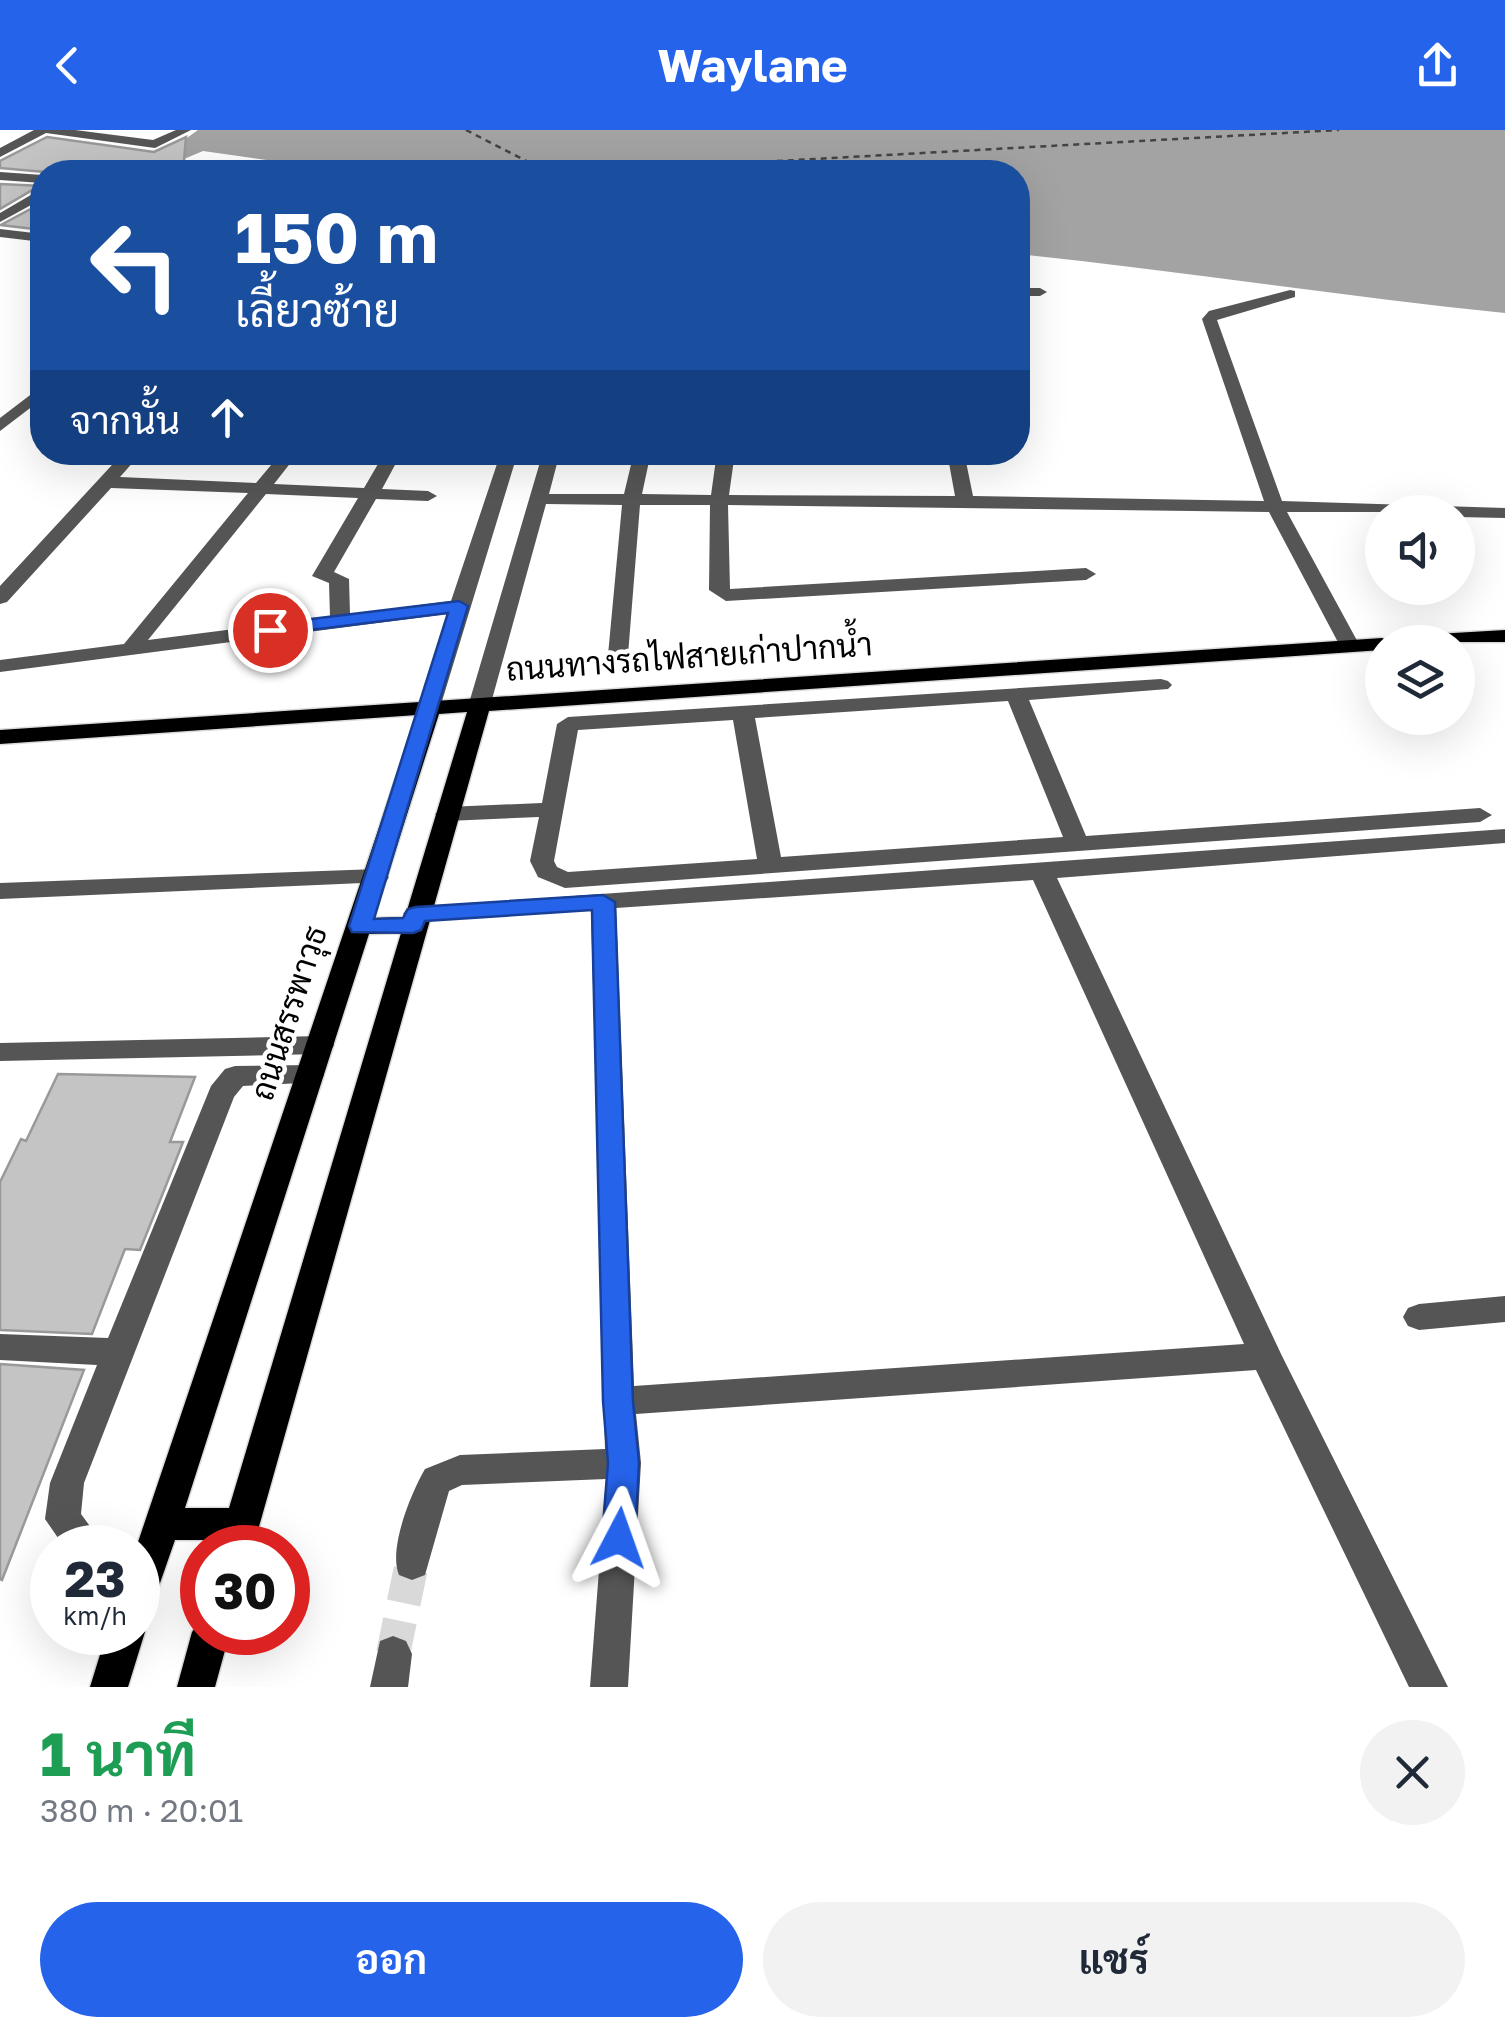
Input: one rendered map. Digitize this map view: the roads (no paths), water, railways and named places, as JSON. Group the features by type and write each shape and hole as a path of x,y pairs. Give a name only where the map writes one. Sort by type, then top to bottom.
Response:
{"main road":[{"path":"1475,638 1505,636"},
{"name":"ถนนทางรถไฟสายเก่าปากน้ำ","path":"0,738 1365,645"},
{"path":"241,1525 480,703"},
{"name":"ถนนสรรพาวุธ","path":"160,1529 431,706"},
{"path":"360,926 414,920"},
{"path":"162,1524 180,1527"},
{"path":"109,1687 119,1655"},
{"path":"196,1687 205,1655"}],"street":[{"path":"0,153 46,130 155,144 185,130"},
{"path":"0,176 30,178"},
{"path":"0,218 30,201"},
{"path":"0,234 30,237"},
{"path":"1030,292 1040,292"},
{"path":"1290,294 1214,314 1210,319 1275,507 1350,646"},
{"path":"0,426 30,401"},
{"path":"0,598 122,465"},
{"path":"130,650 281,465"},
{"path":"340,620 339,579 322,576 387,465"},
{"name":"ถนนสรรพาวุธ","path":"431,706 506,465"},
{"path":"480,703 548,465"},
{"path":"618,655 630,500 639,465"},
{"path":"724,465 719,502 719,590 726,595 1086,574"},
{"path":"958,465 966,502"},
{"path":"106,482 428,496"},
{"path":"538,499 966,502 1505,513"},
{"path":"0,666 459,606"},
{"path":"1162,685 568,724 542,862 547,872 566,880 1480,814"},
{"path":"1016,694 1078,844"},
{"path":"743,712 771,868"},
{"path":"447,814 552,809"},
{"path":"414,920 603,902 1505,836"},
{"path":"1042,872 1266,1356 1430,1687"},
{"path":"0,892 377,878"},
{"path":"603,902 618,1401 624,1463 609,1687"},
{"path":"0,1052 315,1060"},
{"path":"68,1525 63,1519 67,1483 221,1093 235,1076 315,1060"},
{"path":"1419,1317 1505,1309"},
{"path":"0,1347 118,1352"},
{"path":"618,1401 1266,1356"},
{"path":"412,1562 427,1498 438,1480 460,1470 624,1463"}],"tunnel":[{"path":"393,1654 412,1563"}]}
